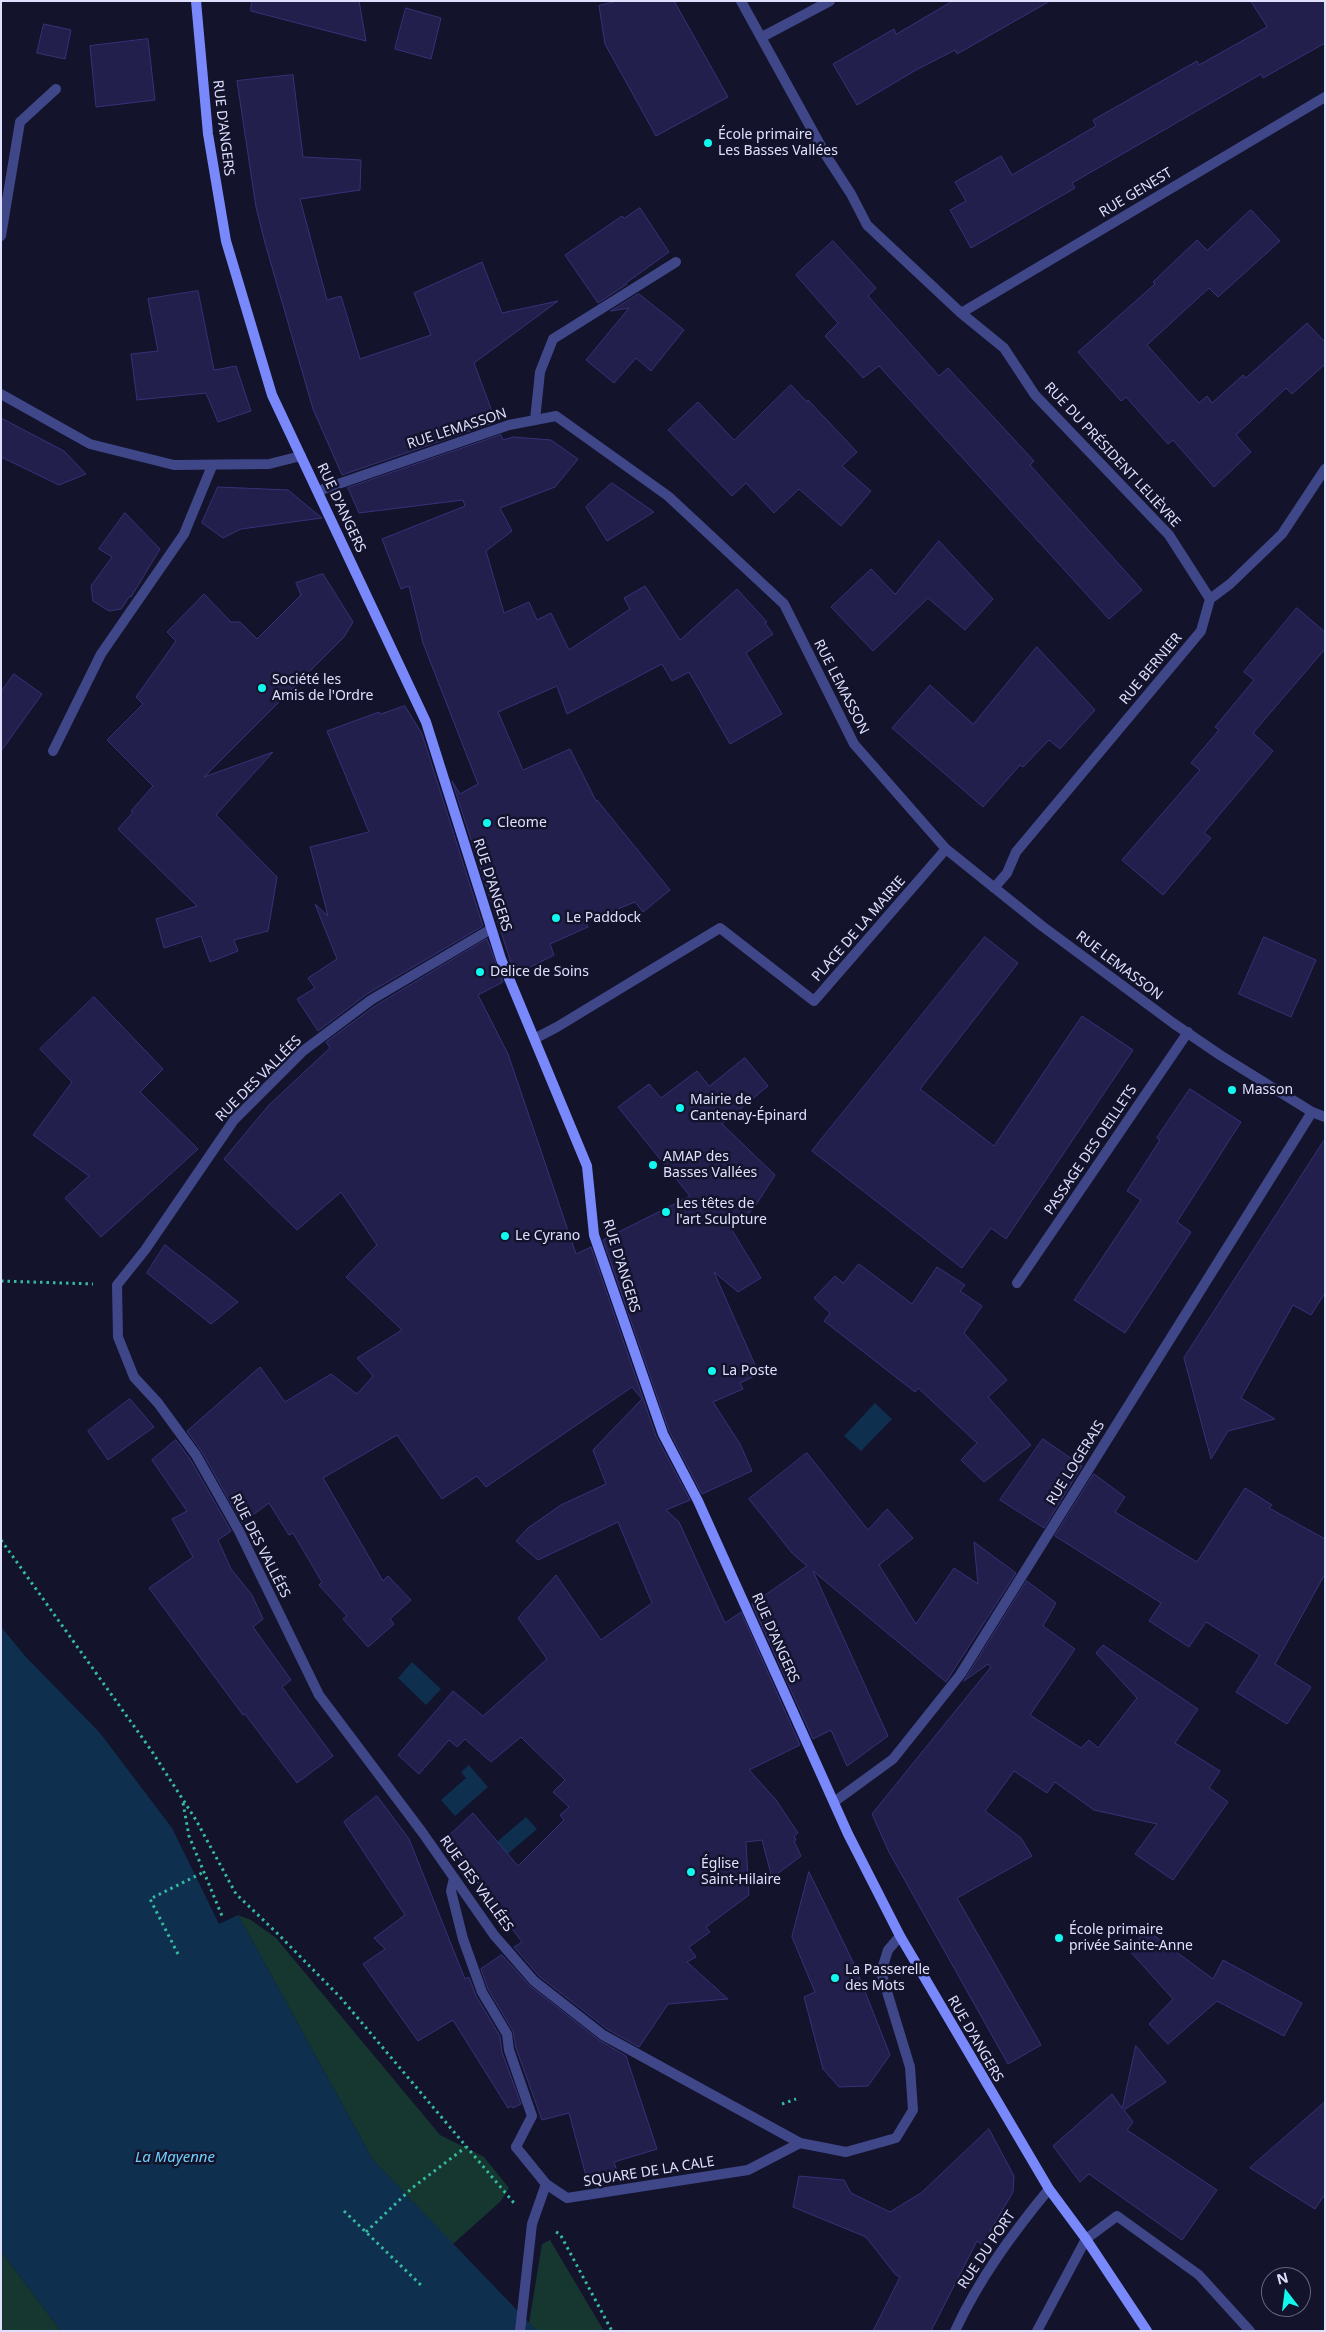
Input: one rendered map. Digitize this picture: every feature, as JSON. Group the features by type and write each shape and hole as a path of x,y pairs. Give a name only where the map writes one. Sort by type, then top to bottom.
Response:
{"main road":[{"name":"RUE D'ANGERS","path":"196,1 208,134 226,241 272,395 426,722 491,929 587,1166 594,1235 663,1434 698,1501 834,1802 900,1936 1049,2190 1086,2239 1147,2331"}],"street":[{"name":"RUE DU PRÉSIDENT LELIÈVRE","path":"741,1 827,158 867,225 961,312 1004,348 1035,395 1169,535 1210,599"},
{"path":"762,37 830,1"},
{"path":"1,236 20,122 56,89"},
{"name":"RUE GENEST","path":"961,312 1325,97"},
{"path":"535,420 540,372 553,339 676,262"},
{"path":"1,394 90,444 174,465 269,464 301,456"},
{"name":"RUE LEMASSON","path":"318,491 509,424 556,416 668,496 784,604 854,744 946,849 1042,926 1220,1055 1312,1112 1325,1117"},
{"path":"53,751 101,654 184,534 212,466"},
{"path":"1210,599 1230,584 1282,534 1325,469"},
{"name":"RUE BERNIER","path":"994,888 1007,873 1016,852 1201,631 1210,599"},
{"name":"PLACE DE LA MAIRIE","path":"536,1038 720,928 814,1001 946,849"},
{"name":"RUE DES VALLÉES","path":"491,929 371,1000 303,1051 234,1120 145,1250 118,1285 118,1337 134,1377 158,1403 200,1464 239,1531 319,1695 494,1935 534,1980 603,2035 800,2143 846,2152 896,2138 913,2110 910,2067 881,1972 888,1950 900,1936"},
{"name":"PASSAGE DES OEILLETS","path":"1017,1283 1188,1032"},
{"name":"RUE LOGERAIS","path":"834,1802 893,1759 960,1675 1312,1112"},
{"name":"SQUARE DE LA CALE","path":"454,1878 451,1891 463,1939 482,1992 507,2034 509,2050 532,2116 516,2147 546,2184 567,2198 748,2170 800,2143"},
{"path":"520,2331 532,2224 546,2184"},
{"name":"RUE DU PORT","path":"955,2331 967,2304 1003,2246 1049,2190"},
{"path":"1037,2331 1086,2239 1117,2216 1199,2275 1250,2331"}],"path":[{"path":"1,1281 118,1285"},
{"path":"1,1540 151,1750 183,1800 236,1894 278,1933 340,1997 532,2224 560,2234 612,2331"},
{"path":"183,1800 189,1836 222,1916"},
{"path":"178,1954 150,1899 204,1872"},
{"path":"366,2232 412,2188 466,2147"},
{"path":"344,2211 423,2287"}],"green space":[{"path":"238,1915 251,1920 276,1938 440,2135 484,2157 509,2188 501,2201 453,2244 373,2160"},
{"path":"550,2240 604,2331 537,2331 529,2323 542,2244"},
{"path":"1,2251 61,2331 1,2331"}],"water":[{"path":"875,1403 892,1419 861,1451 844,1436"},
{"name":"La Mayenne","path":"1,1627 26,1657 100,1733 172,1828 219,1924 238,1915 373,2160 537,2331 61,2331 1,2251"},
{"path":"412,1662 441,1689 426,1705 398,1678"},
{"path":"469,1765 488,1787 455,1816 441,1800 466,1778 461,1772"},
{"path":"526,1817 537,1829 503,1858 492,1846"}],"building":[{"path":"252,1 359,1 366,41 251,11"},
{"path":"617,1 674,1 728,97 656,136 605,44 599,6"},
{"path":"953,1 1050,1 957,54 955,50 916,70 857,105 833,64 894,29 896,34"},
{"path":"1251,1 1325,1 1325,43 1263,78 1261,74 1072,183 1075,188 971,248 950,210 966,201 955,182 1001,156 1012,175 1096,126 1093,120 1197,61 1199,65 1267,27"},
{"path":"406,8 441,18 431,59 395,49"},
{"path":"44,24 71,30 65,59 37,53"},
{"path":"148,39 155,100 96,107 90,46"},
{"path":"293,75 303,157 361,160 360,190 300,199 327,300 341,296 360,359 431,335 414,293 482,262 502,313 558,301 474,363 496,422 342,475 313,409 265,243 256,207 237,81"},
{"path":"640,208 669,252 598,303 565,255 622,216 624,218"},
{"path":"1251,210 1280,241 1218,297 1209,288 1147,345 1199,403 1207,396 1212,403 1243,375 1246,378 1307,323 1325,342 1325,364 1292,394 1286,388 1236,435 1251,452 1214,487 1173,440 1168,444 1126,397 1121,401 1078,352 1155,284 1153,282 1197,240 1207,250"},
{"path":"833,241 876,288 868,296 939,376 948,368 1034,461 1030,465 1142,590 1109,619 879,366 863,378 825,336 838,323 796,275"},
{"path":"198,291 214,370 236,366 251,411 218,422 206,393 137,400 131,354 158,351 148,299"},
{"path":"639,294 684,330 651,371 636,358 614,383 586,360 629,308 611,311"},
{"path":"791,385 807,402 808,400 857,452 842,466 871,491 841,526 799,489 774,513 746,483 732,496 668,430 698,402 734,440"},
{"path":"1,418 64,451 86,474 59,485 1,457"},
{"path":"501,435 503,440 513,437 551,440 578,459 555,487 500,508 512,531 486,551 504,613 529,602 537,620 551,613 569,650 630,609 624,598 645,586 680,640 737,589 767,622 765,623 773,634 746,653 782,714 730,744 689,672 672,681 662,664 567,714 557,686 498,712 523,770 570,749 596,801 670,890 643,912 635,902 586,922 588,927 550,944 554,955 515,975 452,781 460,794 478,784 423,643 409,586 401,589 382,539 465,506 463,500 359,513 348,488"},
{"path":"612,483 654,512 607,541 586,507"},
{"path":"218,487 288,490 322,518 241,529 223,538 202,523"},
{"path":"125,513 160,549 131,597 121,609 109,611 93,601 91,586 112,557 99,549"},
{"path":"939,541 993,599 965,630 928,598 873,651 831,607 871,569 895,594"},
{"path":"323,574 353,622 344,637 204,777 273,752 216,815 277,877 268,931 234,940 238,951 210,962 201,936 164,948 156,919 197,906 118,829 153,786 107,740 143,704 136,697 176,641 167,632 204,594 231,622 240,622 257,639 301,595 296,583"},
{"path":"1297,608 1325,632 1325,649 1253,733 1273,751 1204,833 1211,838 1163,895 1122,860 1200,770 1191,763 1219,730 1215,727 1254,680 1244,672"},
{"path":"1037,647 1095,710 1060,749 1049,740 1023,767 1020,765 983,807 892,728 930,685 973,724"},
{"path":"14,674 42,694 1,751 1,692"},
{"path":"405,706 422,734 483,926 367,994 318,1031 297,999 315,988 308,978 337,959 315,904 328,916 310,847 369,832 327,731 379,712 380,714"},
{"path":"985,937 1018,963 920,1089 994,1146 1082,1016 1133,1050 1006,1239 991,1228 962,1268 812,1151"},
{"path":"1264,937 1316,960 1291,1017 1239,994"},
{"path":"487,939 503,982 478,995 508,1054 576,1254 591,1247 656,1436 690,1500 666,1510 679,1522 725,1623 741,1612 800,1745 749,1770 776,1800 798,1833 794,1836 796,1840 794,1841 801,1856 772,1878 762,1840 746,1842 749,1895 706,1927 710,1932 689,1947 696,1957 687,1962 728,1999 668,2004 639,2047 607,2029 539,1976 514,1947 522,1942 445,1839 473,1813 518,1866 564,1820 560,1815 569,1807 553,1792 565,1780 521,1737 491,1762 465,1739 457,1747 449,1740 419,1774 398,1755 453,1691 483,1716 547,1659 518,1618 556,1575 601,1640 652,1603 618,1522 538,1560 516,1541 528,1528 561,1505 606,1484 593,1450 642,1399 632,1387 486,1487 477,1476 442,1499 397,1435 323,1478 383,1581 388,1576 411,1600 390,1619 394,1624 368,1647 343,1619 347,1616 319,1585 322,1582 293,1533 289,1535 269,1503 242,1523 202,1452 187,1431 260,1367 285,1402 331,1374 357,1394 373,1376 357,1358 402,1330 346,1277 377,1245 341,1192 297,1230 224,1159 269,1105 330,1048 326,1042 375,1006"},
{"path":"94,997 163,1069 140,1092 198,1149 101,1237 65,1198 89,1176 33,1135 72,1082 40,1049"},
{"path":"745,1058 768,1086 722,1124 775,1175 754,1208 732,1230 761,1278 738,1292 714,1272 759,1374 740,1383 743,1389 713,1402 740,1444 752,1471 702,1494 669,1431 603,1240 690,1196 618,1107 649,1084 661,1098 697,1071 709,1086"},
{"path":"1190,1089 1241,1122 1177,1222 1191,1232 1125,1333 1074,1300 1141,1200 1127,1191 1160,1140 1157,1138"},
{"path":"1325,1139 1325,1293 1311,1315 1293,1305 1241,1398 1275,1419 1228,1431 1211,1459 1184,1358"},
{"path":"165,1245 238,1302 211,1324 147,1273"},
{"path":"859,1264 912,1304 937,1267 965,1285 960,1291 982,1306 964,1333 1007,1380 988,1397 1031,1445 984,1482 961,1460 977,1443 918,1388 915,1392 824,1321 830,1313 814,1298 835,1276 843,1283"},
{"path":"130,1399 154,1427 108,1460 88,1431"},
{"path":"1043,1439 1082,1466 1044,1528 1000,1500"},
{"path":"176,1440 190,1459 231,1531 218,1540 231,1569 252,1595 263,1619 253,1627 291,1680 282,1687 333,1756 297,1783 245,1714 243,1715 149,1588 193,1557 172,1519 187,1511 152,1460"},
{"path":"807,1453 868,1530 887,1509 913,1538 879,1565 916,1624 954,1568 978,1584 974,1542 1016,1573 946,1682 813,1571 888,1736 847,1766 831,1730 813,1739 752,1604 807,1566 792,1553 749,1499"},
{"path":"1094,1474 1125,1497 1115,1512 1197,1562 1245,1488 1272,1505 1269,1508 1325,1539 1325,1574 1275,1664 1311,1687 1287,1724 1236,1692 1260,1655 1206,1622 1189,1647 1149,1621 1161,1603 1055,1536"},
{"path":"1027,1581 1056,1603 1043,1626 1075,1649 1030,1715 1081,1748 1089,1740 1098,1748 1137,1698 1096,1653 1103,1645 1198,1709 1175,1743 1220,1771 1209,1788 1228,1802 1173,1880 1135,1854 1157,1824 1094,1810 1055,1782 1047,1793 1014,1771 985,1811 1021,1838 1032,1856 957,1898 1041,2045 1008,2064 889,1852 872,1814 991,1667 988,1664 964,1681"},
{"path":"377,1796 409,1839 465,1979 469,1977 476,1996 500,2036 502,2052 521,2104 513,2108 512,2106 508,2108 453,2020 418,2041 363,1964 385,1949 374,1938 405,1915 344,1822"},
{"name":"La Passerelle des Mots","path":"809,1872 855,1966 890,2055 868,2086 839,2087 823,2069 804,1997 815,1992 792,1937"},
{"path":"1148,1931 1213,1979 1223,1960 1302,2003 1284,2036 1217,2001 1168,2044 1149,2024 1173,1999 1128,1949"},
{"path":"502,1955 530,1986 599,2040 626,2056 657,2149 614,2162 617,2171 586,2176 569,2113 542,2120 516,2048 513,2031 488,1989 481,1969"},
{"path":"1136,2046 1166,2082 1124,2110 1133,2122 1127,2130 1217,2190 1182,2240 1089,2174 1080,2182 1053,2146 1112,2094 1122,2108"},
{"path":"1325,2102 1325,2194 1315,2209 1250,2168"},
{"path":"989,2129 1014,2176 1013,2192 982,2245 977,2241 931,2331 873,2331 900,2277 895,2274 866,2237 793,2207 799,2176 844,2180 851,2193 890,2212 921,2193"}],"place":[{"name":"École primaire Les Basses Vallées","path":"708,143"},
{"name":"Société les Amis de l'Ordre","path":"262,688"},
{"name":"Cleome","path":"487,823"},
{"name":"Le Paddock","path":"556,918"},
{"name":"Delice de Soins","path":"480,972"},
{"name":"Masson","path":"1232,1090"},
{"name":"Mairie de Cantenay-Épinard","path":"680,1108"},
{"name":"AMAP des Basses Vallées","path":"653,1165"},
{"name":"Les têtes de l'art Sculpture","path":"666,1212"},
{"name":"Le Cyrano","path":"505,1236"},
{"name":"La Poste","path":"712,1371"},
{"name":"Église Saint-Hilaire","path":"691,1872"},
{"name":"École primaire privée Sainte-Anne","path":"1059,1938"},
{"name":"La Passerelle des Mots","path":"835,1978"}]}
